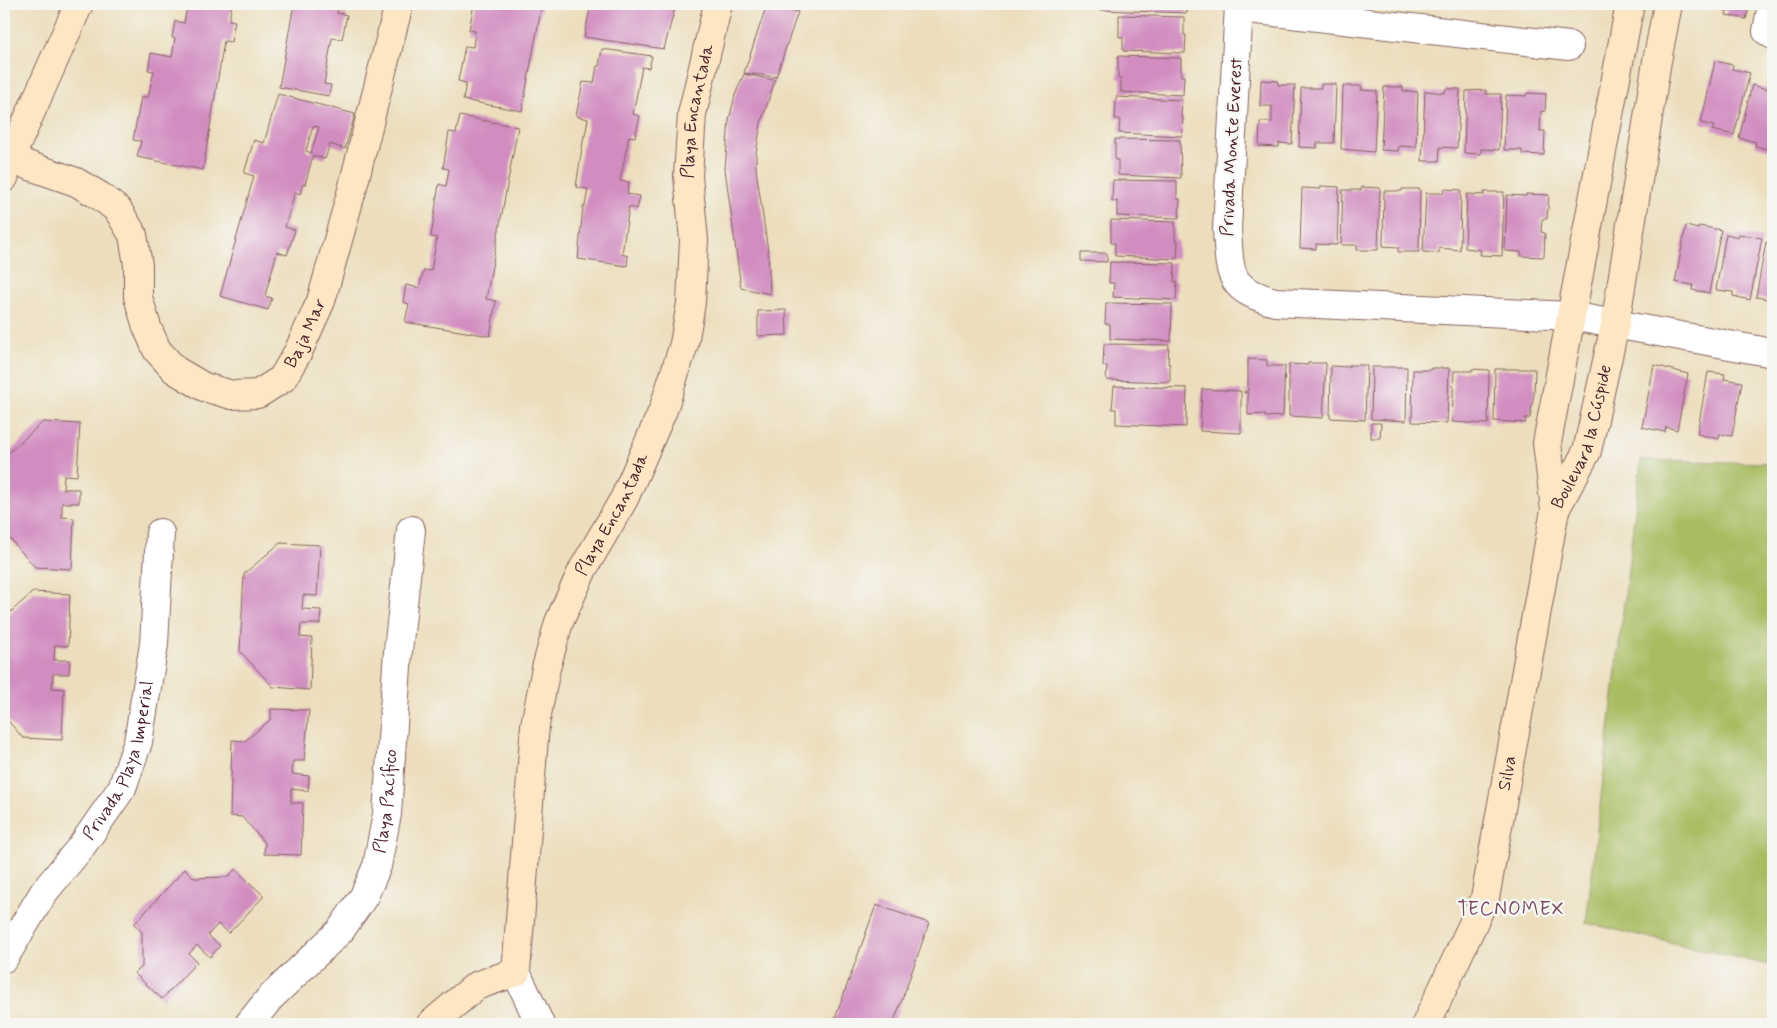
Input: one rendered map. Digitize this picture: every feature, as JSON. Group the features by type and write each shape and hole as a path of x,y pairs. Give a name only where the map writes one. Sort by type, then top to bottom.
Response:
{"street":[{"path":"7,169 79,4"},
{"name":"Baja Mar","path":"7,169 76,182 100,196 118,210 133,235 138,264 138,297 147,328 157,350 175,370 204,387 232,395 258,394 282,380 298,352 321,301 399,4"},
{"name":"Playa Encantada","path":"540,1024 516,972 535,725 546,668 559,622 583,569 624,499 663,410 684,344 691,303 694,240 688,176 692,114 718,4"},
{"name":"Boulevard la Cúspide","path":"1555,510 1547,443 1630,4"},
{"name":"Boulevard la Cúspide","path":"1555,510 1587,451 1615,325 1656,61 1668,4"},
{"path":"1772,4 1768,31 1773,35"},
{"name":"Privada Monte Everest","path":"1569,46 1239,6 1228,229 1230,267 1237,284 1253,296 1275,302 1571,316"},
{"path":"1571,316 1773,354"},
{"name":"Silva","path":"1426,1024 1485,898 1555,510"},
{"name":"Playa Pacífico","path":"249,1024 270,998 340,931 364,896 377,866 387,814 398,651 411,530"},
{"name":"Privada Playa Imperial","path":"4,958 44,892 81,847 122,788 138,742 154,644 160,534"},
{"path":"431,1024 476,986 516,972"}],"green space":[{"path":"1641,460 1773,463 1773,966 1586,923"}],"building":[{"path":"181,4 232,4 229,20 235,21 231,42 224,41 203,170 137,157 141,141 133,140 141,97 148,97 154,71 148,70 151,53 172,57 175,38 172,38 175,21 184,23 187,6"},
{"path":"294,4 338,4 337,13 347,15 342,39 332,38 324,84 331,85 329,96 279,87"},
{"path":"474,4 542,4 522,111 463,100 466,83 458,81 465,46 473,47 475,31 469,30"},
{"path":"591,4 676,4 664,49 584,37"},
{"path":"767,4 798,12 776,77 744,73"},
{"path":"1101,4 1188,4 1187,13 1100,10"},
{"path":"1716,4 1750,4 1746,19 1726,15 1727,11 1715,7"},
{"path":"1119,15 1184,17 1185,53 1123,51 1123,37 1119,37"},
{"path":"602,49 652,56 649,68 642,67 633,114 640,116 635,137 629,136 620,181 629,182 627,194 640,196 637,209 629,207 622,254 628,256 627,266 578,259 583,206 585,206 588,189 576,187 588,119 576,116 583,82 594,83"},
{"path":"1118,56 1181,58 1181,76 1184,76 1183,95 1121,92 1121,79 1118,79"},
{"path":"1715,61 1733,65 1732,69 1750,73 1734,135 1712,130 1714,126 1701,123"},
{"path":"744,74 775,80 761,123 756,154 756,169 768,251 770,294 741,288 725,169 729,120 735,95"},
{"path":"1261,80 1278,81 1278,85 1295,85 1292,144 1279,143 1279,147 1259,146 1260,122 1272,122 1272,106 1260,106"},
{"path":"1321,84 1336,84 1334,143 1317,143 1317,148 1299,147 1301,88 1321,88"},
{"path":"1752,85 1767,89 1768,85 1773,86 1773,140 1771,150 1755,146 1756,142 1739,138"},
{"path":"1343,86 1362,86 1361,90 1377,91 1374,152 1341,149"},
{"path":"1384,87 1403,87 1403,91 1418,92 1416,147 1399,146 1398,151 1381,150"},
{"path":"1445,89 1460,89 1457,148 1440,147 1439,161 1422,161 1425,91 1445,93"},
{"path":"1486,90 1486,94 1501,94 1499,150 1481,149 1481,154 1464,153 1466,91"},
{"path":"1527,93 1546,94 1545,112 1541,111 1540,131 1545,131 1544,155 1522,154 1522,150 1504,150 1506,95 1526,96"},
{"path":"278,94 355,114 345,149 330,144 325,159 313,155 305,185 303,184 300,194 295,192 285,227 295,230 287,255 277,252 265,296 272,298 268,310 220,296 254,176 244,173 254,140 264,143","holes":["313,126 319,127 311,153 306,151"]},
{"path":"1116,97 1182,100 1182,136 1119,133 1120,119 1115,119"},
{"path":"460,116 518,127 486,299 496,301 490,336 405,322 409,304 403,302 406,285 419,288 424,270 431,271 437,238 431,237 439,184 446,186 449,169 443,168 449,132 456,133"},
{"path":"1115,139 1180,140 1181,178 1118,175 1118,160 1115,160"},
{"path":"1113,180 1177,181 1177,199 1180,199 1179,218 1117,216 1117,201 1112,201"},
{"path":"1321,186 1339,187 1337,245 1316,244 1316,249 1300,248 1302,188 1321,189"},
{"path":"1362,187 1380,188 1378,250 1357,250 1357,245 1341,245 1343,190 1361,190"},
{"path":"1402,189 1420,189 1419,252 1398,252 1398,247 1383,246 1384,191 1402,191"},
{"path":"1444,189 1461,190 1460,250 1439,248 1439,253 1423,252 1426,193 1444,193"},
{"path":"1484,192 1504,192 1502,256 1480,255 1481,250 1465,248 1467,194 1484,195"},
{"path":"1526,194 1549,195 1547,219 1542,219 1541,232 1545,233 1544,257 1521,256 1521,252 1505,251 1507,195 1526,196"},
{"path":"1111,220 1175,222 1175,240 1178,241 1177,259 1115,256 1115,243 1111,243"},
{"path":"1686,226 1698,229 1699,226 1721,230 1709,293 1692,290 1693,285 1675,282"},
{"path":"1726,234 1738,237 1739,234 1762,238 1750,300 1733,296 1733,292 1716,290"},
{"path":"1766,242 1773,243 1773,300 1756,297"},
{"path":"1081,253 1107,253 1107,262 1081,261"},
{"path":"1110,262 1175,263 1174,282 1177,281 1176,300 1113,297 1114,283 1109,283"},
{"path":"1106,303 1172,304 1171,341 1110,339 1110,324 1105,324"},
{"path":"786,310 787,335 758,336 758,311"},
{"path":"1104,344 1169,345 1168,364 1170,364 1170,382 1106,380 1107,366 1103,366"},
{"path":"1248,359 1267,360 1267,366 1285,366 1283,416 1265,417 1265,414 1248,415 1248,393 1244,393 1244,391 1248,391"},
{"path":"1308,363 1326,363 1323,418 1289,416 1289,364 1308,365"},
{"path":"1349,365 1367,365 1365,420 1330,418 1331,366 1349,367"},
{"path":"1654,365 1688,374 1677,430 1666,427 1665,432 1642,427"},
{"path":"1372,367 1407,367 1406,421 1371,419"},
{"path":"1431,368 1449,368 1447,423 1412,422 1413,370 1431,370"},
{"path":"1472,369 1489,370 1488,424 1452,422 1454,371 1472,371"},
{"path":"1495,369 1535,369 1534,394 1530,418 1525,418 1526,423 1494,421"},
{"path":"1708,372 1725,374 1724,379 1742,382 1732,436 1720,434 1719,439 1697,434"},
{"path":"1114,386 1187,388 1186,427 1116,424 1116,409 1112,409"},
{"path":"1202,389 1241,391 1241,433 1200,431"},
{"path":"43,422 80,424 77,476 64,475 63,489 79,489 79,503 62,503 62,517 74,518 72,569 35,567 4,532 6,455"},
{"path":"1371,423 1381,423 1380,438 1371,438"},
{"path":"280,543 320,545 317,596 303,595 302,609 321,610 320,624 301,624 300,637 312,638 310,690 273,687 240,651 244,574"},
{"path":"33,592 70,594 68,646 55,645 54,660 70,660 69,674 53,674 52,688 64,689 62,740 23,738 4,716 4,618"},
{"path":"271,709 309,710 304,761 293,761 292,774 309,776 308,791 291,789 291,803 303,803 301,855 264,854 265,843 242,817 230,816 232,740 245,741 271,719"},
{"path":"185,869 194,878 228,877 235,869 264,896 229,933 218,924 208,935 220,946 210,957 197,945 189,954 197,962 162,999 134,973 142,967 142,932 134,924"},
{"path":"876,905 929,923 903,997 893,1024 833,1024"},
{"path":"113,1017 134,1024 110,1024"}],"district":[{"name":"TECNOMEX","path":"1511,909"}]}
